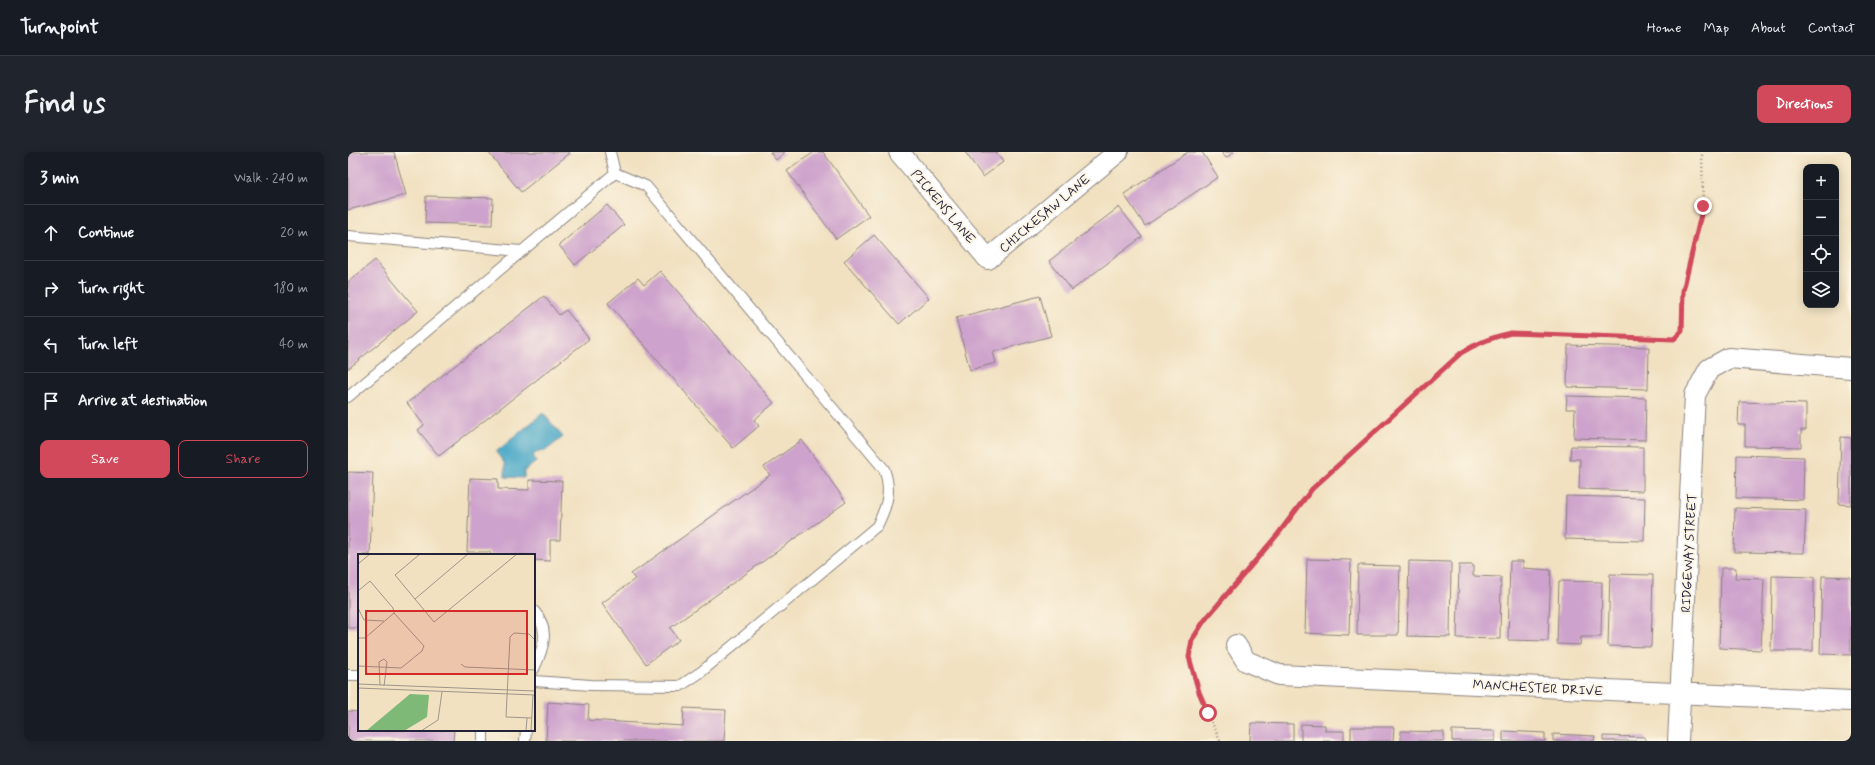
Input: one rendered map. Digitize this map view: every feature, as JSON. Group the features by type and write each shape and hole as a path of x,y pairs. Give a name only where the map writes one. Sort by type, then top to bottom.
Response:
{"street":[{"name":"PICKENS LANE","path":"899,152 988,259"},
{"name":"CHICKESAW LANE","path":"988,259 1118,152"},
{"name":"RIDGEWAY STREET","path":"1678,741 1695,395 1709,369 1729,358 1851,368"},
{"name":"MANCHESTER DRIVE","path":"1236,645 1246,661 1279,675 1851,701"}],"lane":[{"path":"610,152 615,173"},
{"path":"348,397 615,173"},
{"path":"535,682 591,685 680,686 701,672 877,526 888,501 889,482 884,469 646,186 615,173"},
{"path":"348,236 521,251"},
{"path":"535,612 542,621 545,633 544,645 535,667"},
{"path":"525,741 526,731"}],"path":[{"path":"1220,741 1192,672 1189,657 1192,640 1220,600 1278,534 1312,489 1461,353 1489,339 1511,333 1674,339 1682,331 1683,291 1703,206 1702,152"}],"water":[{"path":"543,413 563,437 544,452 541,450 533,455 536,462 524,471 524,478 505,477 505,464 496,452"}],"building":[{"path":"348,152 394,152 406,195 348,210"},
{"path":"488,152 569,152 570,153 521,192"},
{"path":"770,152 785,152 776,160"},
{"path":"814,152 823,152 869,216 836,239 787,171"},
{"path":"965,152 996,152 1003,162 983,177"},
{"path":"1188,152 1202,152 1218,177 1145,226 1124,194"},
{"path":"1221,152 1234,152 1226,158"},
{"path":"426,196 493,198 492,225 425,223"},
{"path":"607,205 624,225 575,265 559,245"},
{"path":"1119,207 1142,237 1072,290 1049,261"},
{"path":"874,235 929,298 899,324 844,261"},
{"path":"375,260 418,311 348,369 348,282"},
{"path":"660,271 774,403 754,420 759,426 733,448 608,303 638,278 644,285"},
{"path":"544,296 559,315 566,310 589,339 439,456 418,430 424,425 407,403"},
{"path":"1040,296 1051,336 993,352 996,363 970,370 956,318"},
{"path":"1568,345 1649,347 1648,389 1567,387"},
{"path":"1567,396 1646,398 1645,440 1574,438 1575,409 1566,409"},
{"path":"1739,402 1806,404 1806,430 1801,430 1801,447 1745,446 1745,425 1738,425"},
{"path":"1841,437 1851,438 1851,505 1839,504"},
{"path":"802,440 846,502 670,628 679,640 646,664 602,603 635,579 631,574 770,475 764,467"},
{"path":"1571,446 1643,447 1643,491 1579,489 1580,459 1570,459"},
{"path":"1737,455 1804,457 1803,500 1736,498"},
{"path":"348,472 373,473 370,554 358,554 358,628 348,628"},
{"path":"470,478 498,479 498,489 529,490 529,480 562,481 560,540 550,540 550,561 535,560 535,554 490,554 490,552 467,552"},
{"path":"1566,496 1645,498 1644,541 1565,539"},
{"path":"1735,508 1806,510 1804,553 1734,552"},
{"path":"1307,559 1351,560 1349,635 1305,633"},
{"path":"1409,561 1451,562 1450,637 1407,636"},
{"path":"1510,561 1523,561 1523,568 1551,570 1548,641 1508,640"},
{"path":"1358,565 1400,566 1398,635 1357,635"},
{"path":"1459,565 1473,565 1473,576 1501,577 1500,639 1457,638"},
{"path":"1721,568 1736,568 1735,578 1764,579 1761,650 1719,648"},
{"path":"1610,574 1653,575 1651,647 1608,646"},
{"path":"1772,576 1814,577 1813,651 1771,651"},
{"path":"1822,576 1851,577 1851,655 1820,654"},
{"path":"1559,581 1602,582 1601,637 1581,637 1580,645 1557,644"},
{"path":"548,702 589,705 588,720 683,726 684,708 726,710 724,741 546,740"},
{"path":"348,711 358,712 358,731 454,731 453,741 348,741"},
{"path":"1251,723 1293,724 1293,741 1250,741"},
{"path":"1301,724 1325,725 1325,731 1344,731 1344,741 1301,741"},
{"path":"1351,727 1394,727 1393,741 1351,741"},
{"path":"1452,730 1495,731 1495,741 1452,741"},
{"path":"1401,731 1444,732 1444,741 1401,741"},
{"path":"1503,731 1545,733 1545,741 1503,741"},
{"path":"1553,734 1595,736 1594,741 1553,741"},
{"path":"1603,736 1645,737 1645,741 1603,741"}],"route":[{"path":"1208,713 1192,672 1189,657 1192,640 1220,600 1278,534 1292,513 1312,489 1461,353 1476,344 1495,336 1511,333 1674,339 1682,331 1683,291 1700,226 1703,206"}]}
